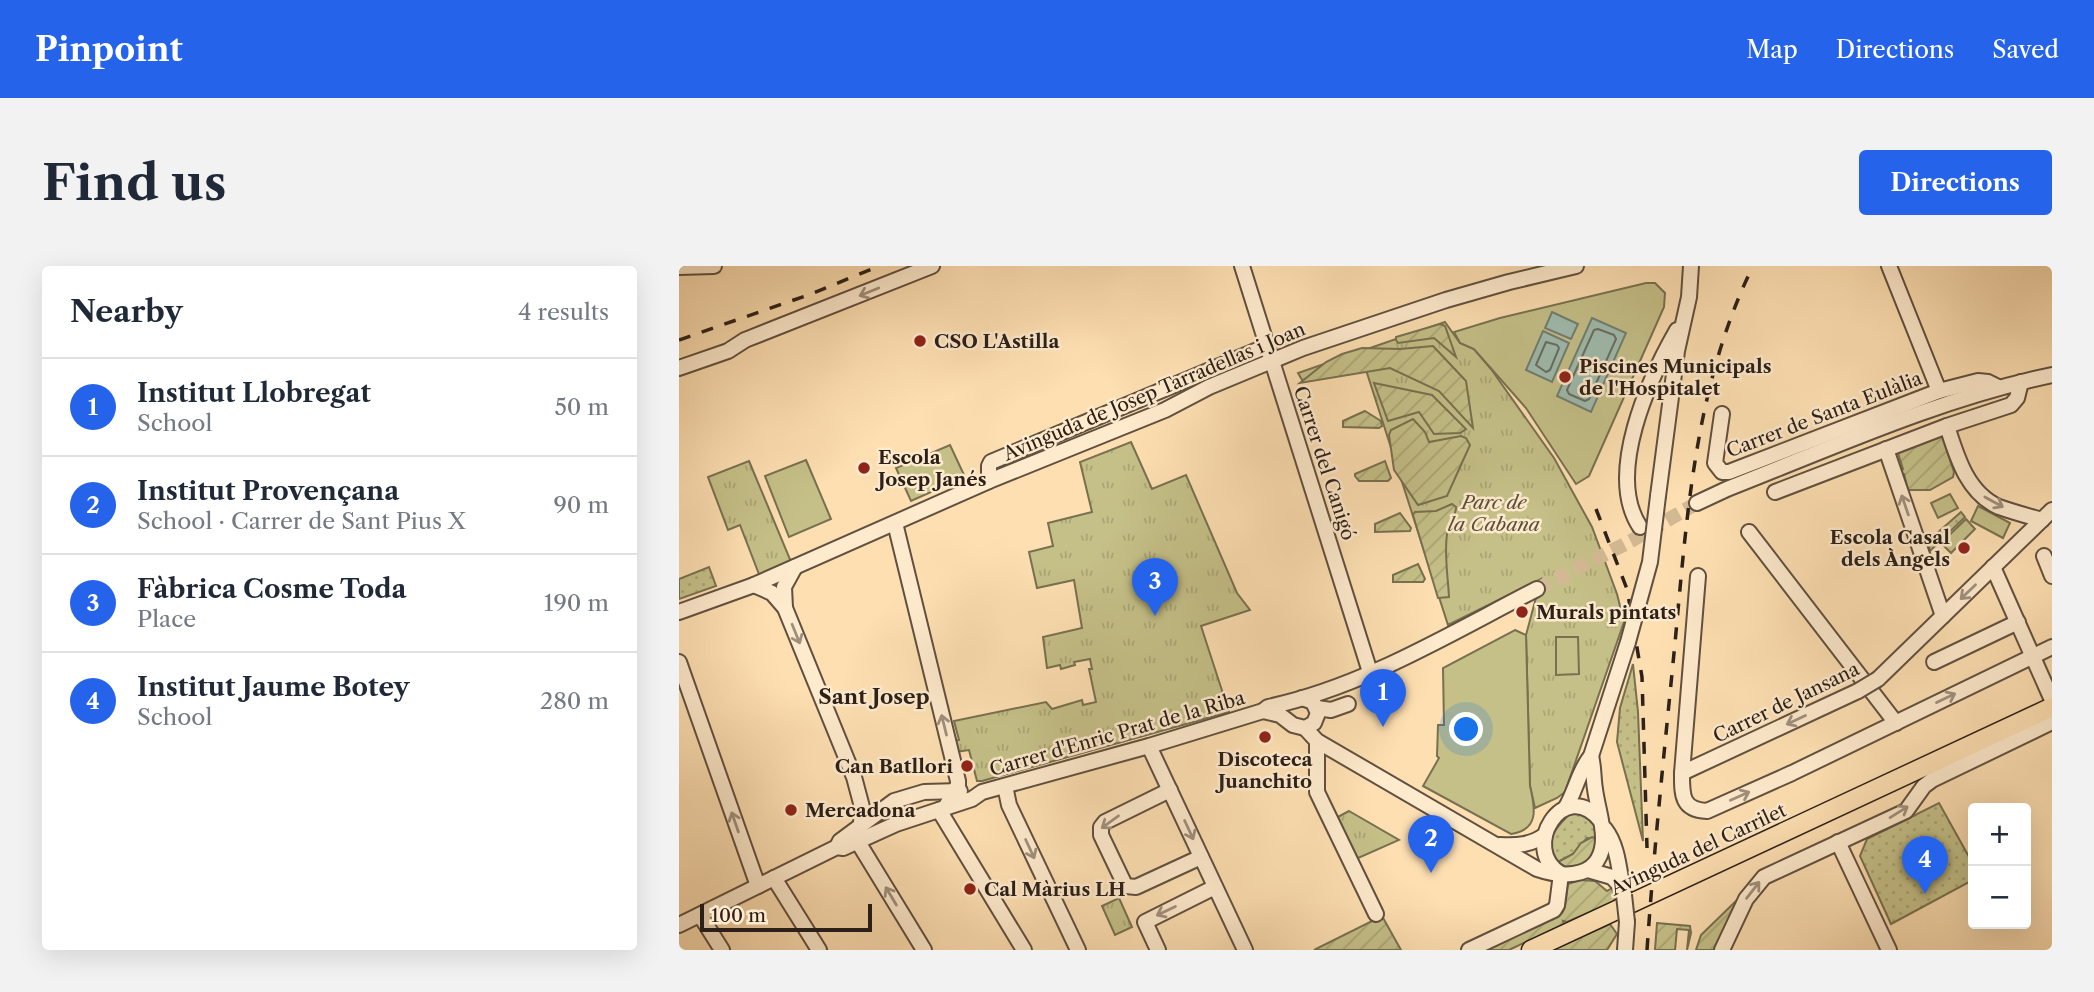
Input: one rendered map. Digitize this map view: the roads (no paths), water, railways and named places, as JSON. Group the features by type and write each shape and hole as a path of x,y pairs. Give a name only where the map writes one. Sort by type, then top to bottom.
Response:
{"main road":[{"name":"Avinguda del Carrilet","path":"1531,950 2052,707"}],"street":[{"path":"679,267 714,266"},
{"path":"679,368 932,266"},
{"name":"Carrer del Canigó","path":"1242,266 1370,672"},
{"name":"Avinguda de Josep Tarradellas i Joan","path":"679,612 795,567 989,481 1165,410 1209,387 1272,361 1351,331 1446,300 1576,266"},
{"path":"1497,845 1535,842 1545,835 1556,815 1566,807 1584,764 1591,755 1650,562 1673,378 1689,297 1691,266"},
{"path":"1689,297 1700,266"},
{"path":"1889,266 1939,391"},
{"path":"1640,527 1628,500 1626,473 1629,447 1659,361 1685,317"},
{"path":"989,481 991,462 1267,346"},
{"name":"Carrer de Santa Eulàlia","path":"1697,503 1938,406 1998,387 2052,375"},
{"name":"Carrer de Santa Eulàlia","path":"1722,414 1715,463 1722,472 1730,472 1939,391 1978,381 1998,387"},
{"path":"1775,492 1947,426 2011,405 2017,398 2021,382"},
{"path":"1947,426 1962,469 1982,496 1999,506 2047,515"},
{"path":"1886,449 1943,616"},
{"name":"Carrer de Jansana","path":"1682,773 1858,691 1878,679 2047,515"},
{"path":"895,523 958,781 955,791 942,809 1024,950"},
{"path":"1749,532 1896,723"},
{"path":"2044,556 2052,576"},
{"path":"785,608 784,587 795,567"},
{"path":"1993,567 2052,700"},
{"path":"1698,576 1682,773 1683,796 1695,810 1707,811 2052,647"},
{"path":"754,584 772,593 785,608 854,777 862,807 861,823"},
{"name":"Carrer d'Enric Prat de la Riba","path":"1307,703 1328,690 1537,589"},
{"path":"1934,662 2018,622"},
{"path":"679,662 758,886"},
{"path":"1289,720 1287,713 1307,703 1318,713 1309,726 1324,745 1537,869 1562,874 1576,874 1588,870 1596,864 1601,854 1603,841 1591,755"},
{"name":"Carrer d'Enric Prat de la Riba","path":"838,844 843,848 896,824 972,799 982,792 1149,746 1263,711 1268,707 1307,703 1331,710 1348,704"},
{"name":"Carrer d'Enric Prat de la Riba","path":"1263,711 1280,715 1293,725 1309,726"},
{"name":"Avinguda del Carrilet","path":"1722,950 1746,899 1756,885 1773,873 1906,811 1924,786 1932,780 2052,722"},
{"path":"1324,745 1317,792 1376,914"},
{"path":"1149,746 1245,950"},
{"path":"854,777 881,810 903,817 917,817"},
{"name":"Avinguda del Carrilet","path":"1883,786 1932,780"},
{"path":"1005,786 1009,805 1079,950"},
{"path":"1170,790 1105,822 1101,827 1101,835 1126,886 1136,887 1201,857"},
{"name":"Carrer d'Enric Prat de la Riba","path":"679,925 838,844 861,823 894,801 924,792 982,792"},
{"path":"1566,807 1585,807 1593,811 1611,837 1622,879 1627,927 1625,950"},
{"path":"1545,835 1546,858 1562,874"},
{"path":"858,842 924,950"},
{"path":"1838,842 1889,950"},
{"path":"1588,870 1612,877 1623,892"},
{"path":"1469,950 1554,910 1562,874"},
{"path":"773,878 819,950"},
{"path":"1158,950 1145,922 1215,887"},
{"path":"699,915 722,950"},
{"path":"1616,950 1627,927"}],"water":[{"path":"1552,312 1578,324 1571,339 1545,328"},
{"path":"1592,318 1626,333 1591,412 1557,396"},
{"path":"1543,331 1569,343 1552,382 1526,370"}],"tunnel":[{"path":"1537,589 1631,541 1697,503"}],"railway":[{"path":"679,340 811,294 879,266"},
{"path":"1647,950 1684,547 1697,451 1718,357 1733,311 1753,266"},
{"path":"1596,509 1627,589 1642,677 1647,848"}],"place":[{"name":"CSO L'Astilla","path":"920,341"},
{"name":"Piscines Municipals de l'Hospitalet","path":"1565,377"},
{"name":"Escola Josep Janés","path":"864,468"},
{"name":"Escola Casal dels Àngels","path":"1964,548"},
{"name":"Murals pintats","path":"1522,612"},
{"name":"Fàbrica Cosme Toda","path":"1155,616"},
{"name":"Institut Llobregat","path":"1383,727"},
{"name":"Discoteca Juanchito","path":"1265,737"},
{"name":"Can Batllori","path":"967,766"},
{"name":"Mercadona","path":"791,810"},
{"name":"Institut Provençana","path":"1431,873"},
{"name":"Cal Màrius LH","path":"970,889"},
{"name":"Institut Jaume Botey","path":"1925,894"}],"district":[{"name":"Sant Josep","path":"874,697"}],"park label":[{"name":"Parc de la Cabana","path":"1494,513"}]}
